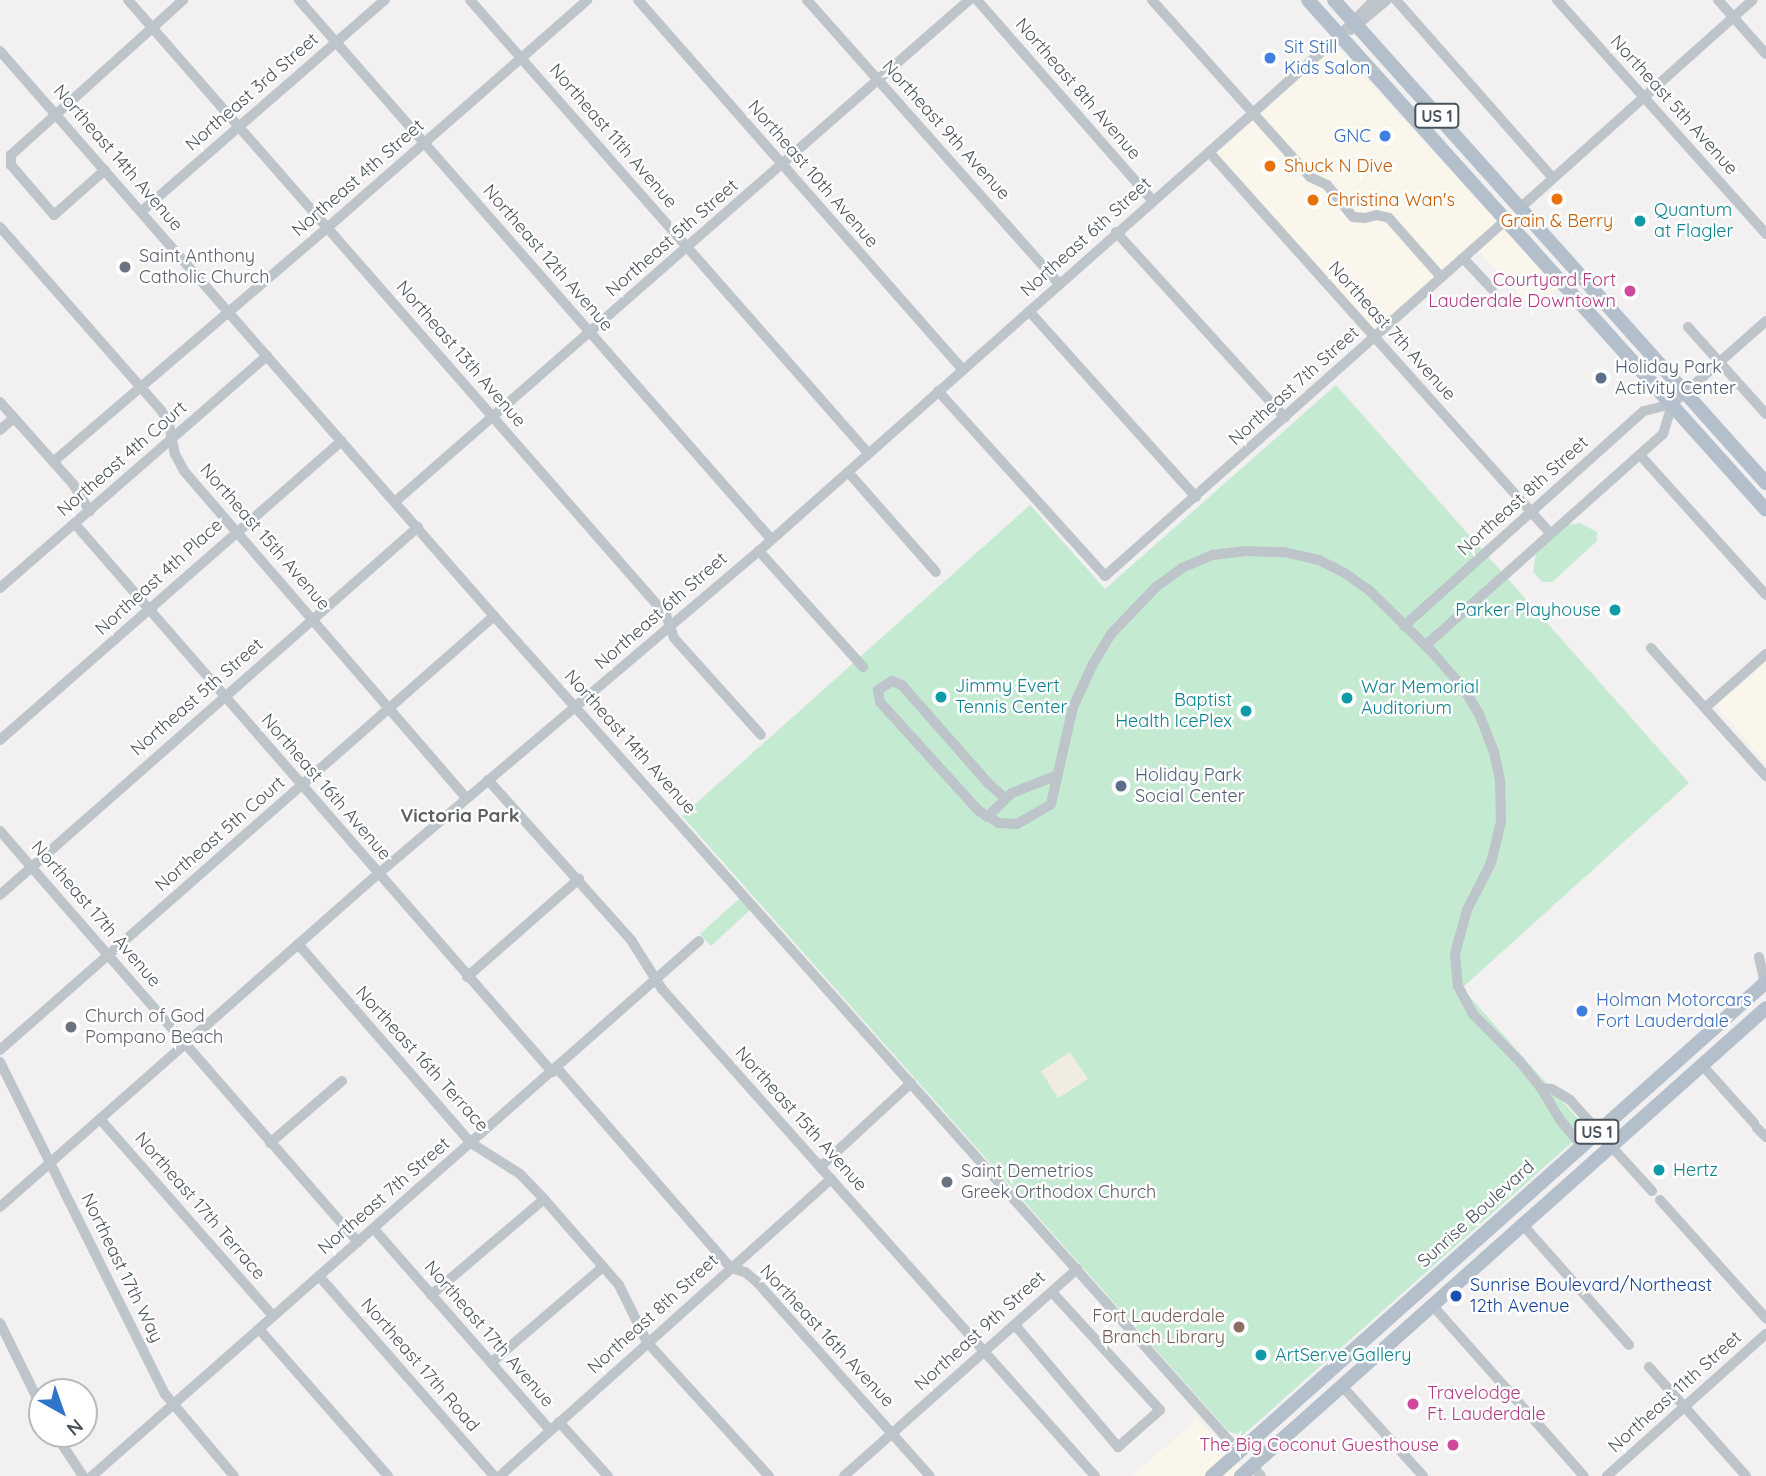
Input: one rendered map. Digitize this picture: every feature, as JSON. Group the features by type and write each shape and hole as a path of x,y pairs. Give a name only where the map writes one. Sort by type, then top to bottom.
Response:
{"main road":[{"name":"US 1","path":"1308,0 1766,510"},
{"name":"US 1","path":"1334,0 1766,483"},
{"path":"1490,202 1520,208"},
{"path":"1506,220 1519,222 1541,232"},
{"name":"Sunrise Boulevard","path":"1212,1476 1766,982"},
{"name":"US 1","path":"1252,1473 1342,1386 1766,1008"},
{"path":"1681,1084 1688,1065 1688,1051"},
{"path":"1589,1166 1596,1151 1598,1131"},
{"path":"1433,1306 1433,1288 1442,1271"}],"street":[{"name":"Northeast 13th Avenue","path":"128,0 666,615 674,638 761,735"},
{"path":"105,170 54,215 10,165 11,155 183,0"},
{"name":"Northeast 12th Avenue","path":"299,0 771,539"},
{"name":"Northeast 3rd Street","path":"142,211 385,0"},
{"name":"Northeast 11th Avenue","path":"470,0 868,453"},
{"name":"Northeast 4th Street","path":"53,461 327,228 587,0"},
{"name":"Northeast 10th Avenue","path":"638,0 963,370"},
{"name":"Northeast 9th Avenue","path":"807,0 1059,284"},
{"name":"Northeast 5th Street","path":"396,501 969,0"},
{"name":"Northeast 8th Avenue","path":"977,0 1153,201"},
{"path":"1152,0 1310,177 1327,185 1353,217 1377,215 1388,218 1441,276"},
{"name":"Northeast 6th Street","path":"1354,23 1374,0"},
{"name":"Northeast 6th Street","path":"0,1207 378,874 759,551 1339,36 1387,0"},
{"path":"1396,0 1553,178"},
{"name":"Northeast 5th Avenue","path":"1557,0 1766,234"},
{"path":"1718,0 1766,54"},
{"path":"1520,208 1753,0"},
{"name":"Northeast 14th Avenue","path":"0,51 494,616 1239,1452"},
{"name":"Northeast 7th Avenue","path":"1209,152 1550,533"},
{"name":"Northeast 7th Street","path":"938,391 1105,576 1506,220"},
{"name":"Northeast 15th Avenue","path":"0,227 161,410 169,424 171,439 184,471 466,798"},
{"path":"1116,232 1285,418"},
{"path":"1463,258 1492,289"},
{"path":"1029,311 1196,497"},
{"name":"Northeast 8th Street","path":"1404,626 1644,411 1672,404 1766,321"},
{"path":"1688,327 1766,414"},
{"name":"Northeast 4th Court","path":"0,588 267,356"},
{"path":"0,402 53,461 90,511"},
{"name":"Northeast 8th Street","path":"1425,646 1663,434 1672,404"},
{"path":"0,430 14,418"},
{"name":"Northeast 4th Place","path":"0,740 342,441"},
{"path":"1640,455 1766,595"},
{"path":"848,471 936,572"},
{"name":"Northeast 16th Avenue","path":"75,524 467,977 731,1268 745,1272 756,1281 930,1476"},
{"name":"Northeast 5th Street","path":"0,895 418,527"},
{"path":"759,551 863,667"},
{"path":"1005,798 988,783 902,685 892,681 878,690 880,702 987,817 999,823 1017,824 1053,799 1073,707 1111,634 1156,587 1182,568 1213,555 1246,551 1284,552 1319,560 1359,582 1425,646 1464,690 1480,716 1494,752 1500,781 1501,822 1492,863 1467,910 1455,954 1458,986 1474,1014 1541,1088 1560,1120 1582,1146"},
{"name":"Northeast 5th Court","path":"0,1050 494,616"},
{"path":"1651,648 1766,776"},
{"path":"1706,707 1766,654"},
{"path":"987,817 1005,798 1058,775"},
{"name":"Northeast 15th Avenue","path":"488,780 631,940 662,989 1095,1476"},
{"path":"1040,782 1053,799"},
{"name":"Northeast 17th Avenue","path":"0,831 358,1242"},
{"path":"467,977 579,879"},
{"name":"Northeast 7th Street","path":"92,1476 699,941"},
{"name":"Northeast 16th Terrace","path":"298,944 471,1143 520,1174 544,1199 619,1285 647,1342 769,1476"},
{"path":"1762,957 1766,982"},
{"name":"Northeast 17th Way","path":"0,1062 172,1405 234,1476"},
{"path":"1702,1065 1766,1137"},
{"path":"271,1143 342,1081"},
{"path":"820,1167 911,1083"},
{"path":"1541,1088 1552,1089 1570,1100 1598,1131"},
{"name":"Northeast 17th Terrace","path":"100,1119 273,1316"},
{"path":"1611,1146 1652,1191"},
{"name":"Northeast 8th Street","path":"500,1476 831,1179"},
{"path":"431,1295 544,1199"},
{"path":"1660,1200 1766,1318"},
{"path":"1523,1225 1629,1345"},
{"name":"Northeast 17th Avenue","path":"374,1229 492,1362 608,1476"},
{"path":"492,1362 603,1267"},
{"name":"Northeast 9th Street","path":"844,1476 1077,1269"},
{"name":"Northeast 17th Road","path":"319,1276 494,1476"},
{"path":"1014,1325 1118,1447 1160,1410 1052,1292"},
{"path":"1433,1306 1584,1476"},
{"path":"1,1328 28,1381"},
{"path":"259,1329 388,1476"},
{"name":"Northeast 11th Street","path":"1607,1476 1766,1334"},
{"path":"1648,1367 1746,1476"},
{"path":"1342,1386 1423,1476"},
{"path":"64,1448 83,1476"}],"shaded area":[{"path":"1336,46 1558,287 1534,310 1471,243 1374,329 1217,153"},
{"path":"1766,662 1766,764 1716,706"},
{"path":"1197,1419 1251,1476 1132,1476"}],"green space":[{"path":"1336,385 1689,783 1462,988 1587,1129 1242,1436 1228,1431 682,816 1030,505 1105,589"},
{"path":"1580,523 1597,532 1597,541 1552,582 1542,582 1533,572 1536,554 1567,525"},
{"path":"740,898 750,910 711,946 700,934"}],"sand":[{"path":"1070,1052 1088,1079 1058,1098 1041,1071"}],"place":[{"name":"Sit Still Kids Salon","path":"1270,58"},
{"name":"GNC","path":"1385,136"},
{"name":"Shuck N Dive","path":"1270,166"},
{"name":"Grain & Berry","path":"1557,199"},
{"name":"Christina Wan's","path":"1313,200"},
{"name":"Quantum at Flagler","path":"1640,221"},
{"name":"Saint Anthony Catholic Church","path":"125,267"},
{"name":"Courtyard Fort Lauderdale Downtown","path":"1630,291"},
{"name":"Holiday Park Activity Center","path":"1601,378"},
{"name":"Parker Playhouse","path":"1615,610"},
{"name":"Jimmy Evert Tennis Center","path":"941,697"},
{"name":"War Memorial Auditorium","path":"1347,698"},
{"name":"Baptist Health IcePlex","path":"1246,711"},
{"name":"Holiday Park Social Center","path":"1121,786"},
{"name":"Holman Motorcars Fort Lauderdale","path":"1582,1011"},
{"name":"Church of God Pompano Beach","path":"71,1027"},
{"name":"Hertz","path":"1659,1170"},
{"name":"Saint Demetrios Greek Orthodox Church","path":"947,1182"},
{"name":"Sunrise Boulevard/Northeast 12th Avenue","path":"1456,1296"},
{"name":"Fort Lauderdale Branch Library","path":"1239,1327"},
{"name":"ArtServe Gallery","path":"1261,1355"},
{"name":"Travelodge Ft. Lauderdale","path":"1413,1404"},
{"name":"The Big Coconut Guesthouse","path":"1453,1445"}],"district":[{"name":"Victoria Park","path":"460,816"}]}
